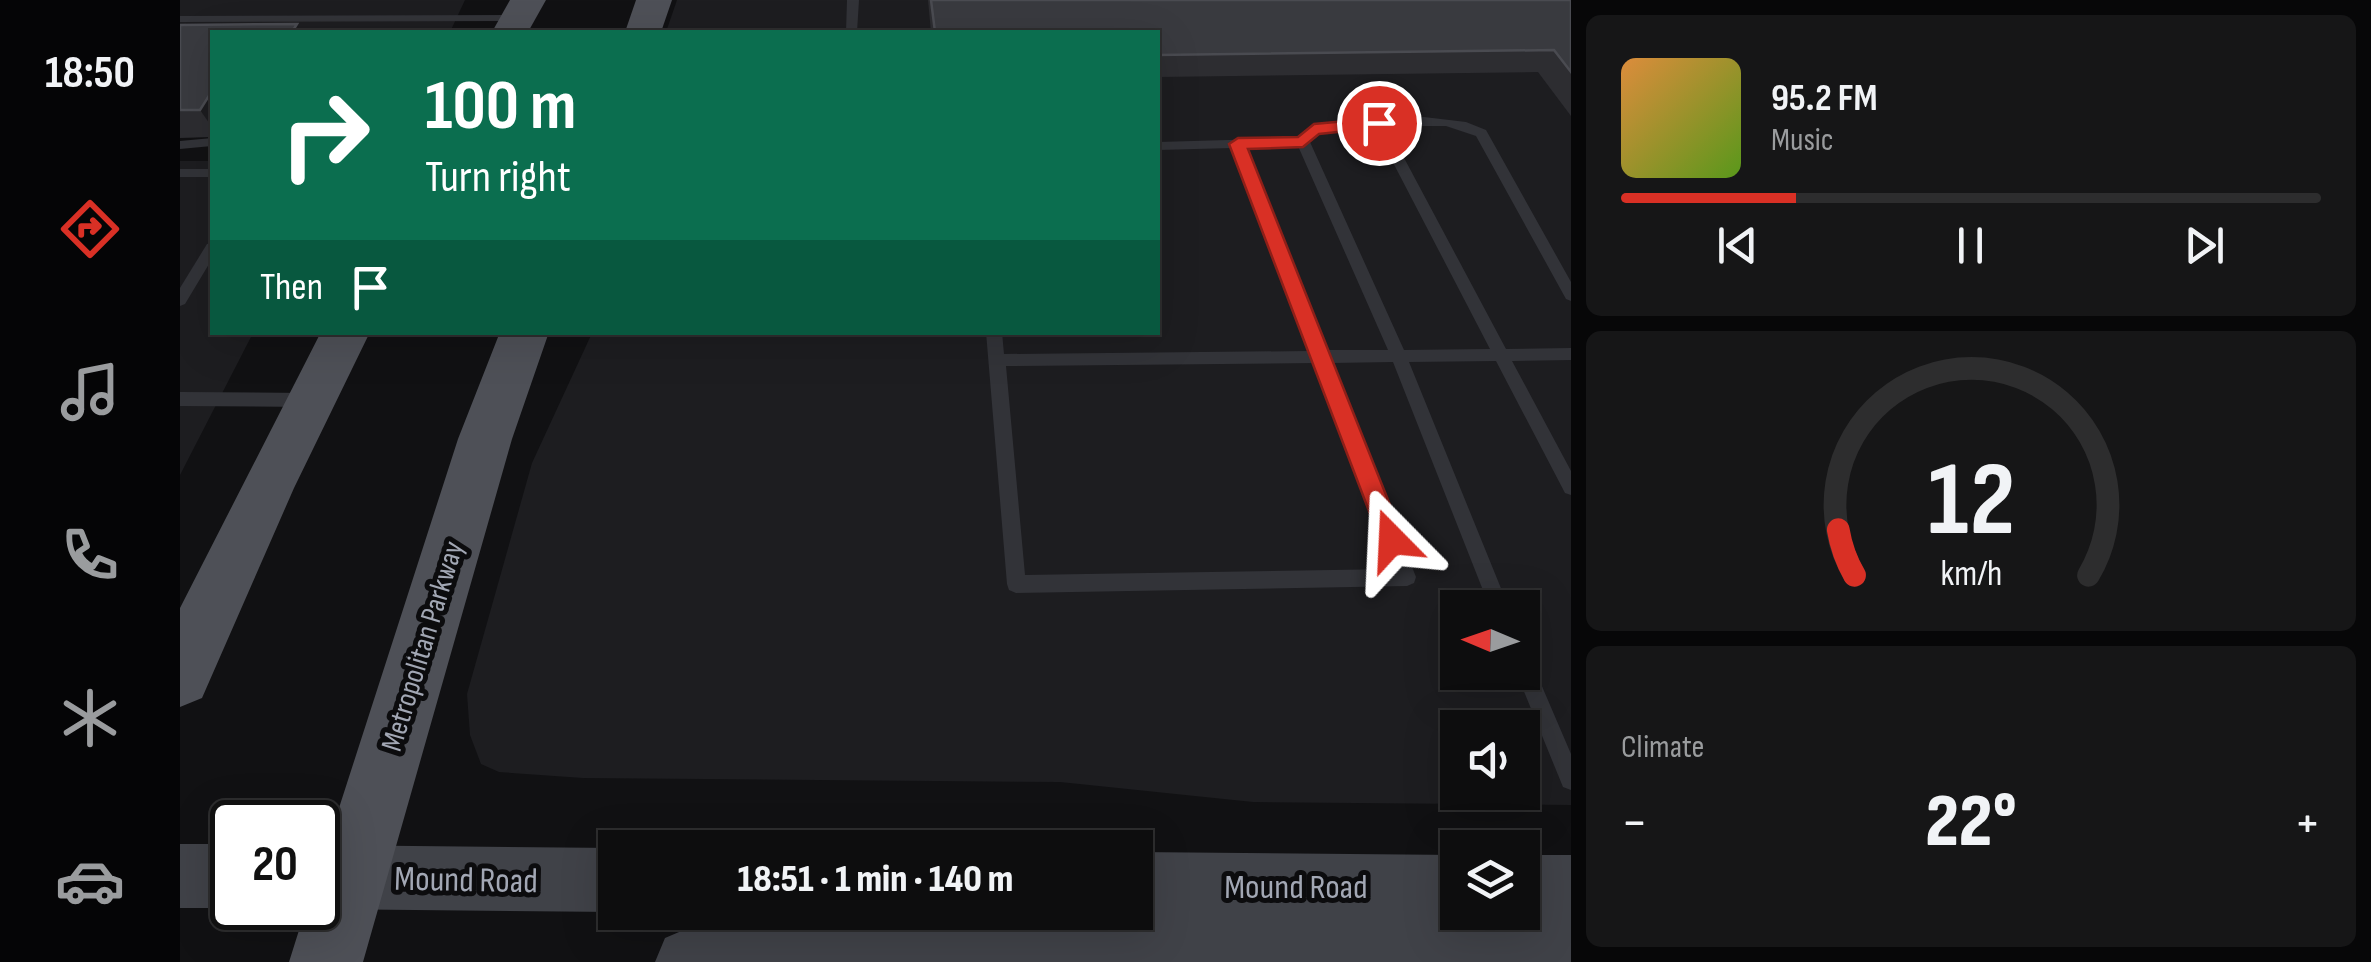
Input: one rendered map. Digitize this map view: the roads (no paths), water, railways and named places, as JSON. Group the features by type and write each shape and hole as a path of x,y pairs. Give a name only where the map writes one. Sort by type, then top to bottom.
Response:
{"main road":[{"path":"643,30 654,0"},
{"path":"180,676 344,335"},
{"name":"Metropolitan Parkway","path":"340,862 524,335"},
{"path":"180,876 210,876"},
{"name":"Mound Road","path":"340,877 598,880"},
{"name":"Mound Road","path":"1153,885 1440,888"},
{"path":"1540,888 1571,888"},
{"name":"Metropolitan Parkway","path":"326,962 329,930"},
{"path":"688,962 705,955 749,952 1571,951"}],"lane":[{"path":"852,0 852,30"},
{"path":"180,19 518,21"},
{"path":"1379,123 1571,488"},
{"path":"1160,146 1303,142 1314,129 1379,123 1466,124 1481,134 1571,294"},
{"path":"180,145 210,142"},
{"path":"1303,142 1399,356 1493,590"},
{"path":"994,335 1016,584 1406,577 1238,144"},
{"path":"180,173 210,173"},
{"path":"180,300 210,251"},
{"path":"997,360 1571,354"},
{"path":"180,399 310,400"},
{"path":"1534,690 1571,779"}]}
